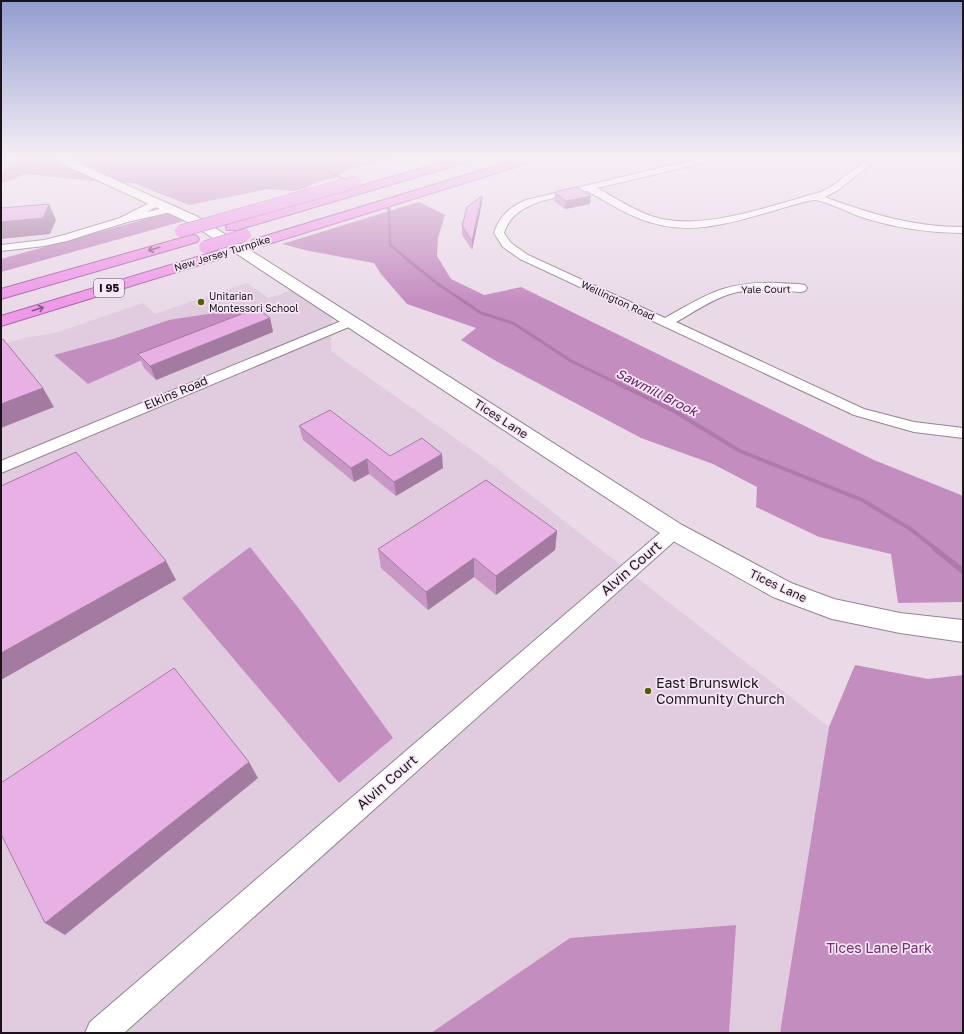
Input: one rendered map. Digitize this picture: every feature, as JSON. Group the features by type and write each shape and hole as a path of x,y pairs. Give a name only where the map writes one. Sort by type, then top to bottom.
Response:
{"highway":[{"name":"New Jersey Turnpike","path":"1,294 278,206"},
{"name":"New Jersey Turnpike","path":"1,282 186,235 232,227 304,206"},
{"name":"New Jersey Turnpike","path":"1,321 211,251 245,235 341,206"},
{"name":"New Jersey Turnpike","path":"1,308 211,251 257,243 377,206"}],"street":[{"path":"124,220 163,206"},
{"path":"1,248 52,242 163,206"},
{"name":"Tices Lane","path":"165,206 194,220 674,531 782,590 832,609 900,623 963,631"},
{"name":"Wellington Road","path":"522,206 512,211 505,218 499,233 508,245 524,257 859,412 914,427 963,433"},
{"path":"625,206 650,219 686,225 722,222 781,206"},
{"path":"839,206 863,216 926,230 963,230"},
{"name":"Yale Court","path":"667,322 718,294 729,290 764,287 801,288"},
{"name":"Elkins Road","path":"1,467 351,321"},
{"name":"Alvin Court","path":"101,1033 674,531"}],"shaded area":[{"path":"247,283 269,298 297,288 332,311 331,351 482,457 829,727 780,1033 1,1033 1,345 24,338 55,333 143,303 155,314"}],"green space":[{"path":"405,206 428,206 445,215 438,238 437,256 451,279 484,295 521,287 874,460 961,495 963,497 963,602 898,603 891,554 819,537 756,507 757,487 713,464 641,438 496,361 461,340 476,328 407,304 381,274 374,263 309,251 282,244"},
{"path":"171,212 184,221 1,272 1,259"},
{"path":"233,310 250,312 88,384 54,355 113,339 169,320"},
{"path":"250,547 300,610 393,738 339,783 182,598"},
{"name":"Tices Lane Park","path":"855,665 928,679 963,675 963,1033 780,1033 829,727"},
{"path":"736,925 729,1033 431,1033 570,938"}],"building":[{"path":"48,206 43,218 1,222 1,208"},
{"path":"480,206 472,241 462,226 467,207"},
{"path":"257,308 270,318 150,366 138,354"},
{"path":"3,339 43,388 1,404 1,340"},
{"path":"330,410 390,456 422,438 442,454 394,482 367,459 351,468 299,426"},
{"path":"76,452 166,561 1,653 1,486"},
{"path":"486,480 557,531 496,576 474,558 426,592 378,549"},
{"path":"174,668 249,762 45,923 1,834 1,783"}],"waterway":[{"name":"Sawmill Brook","path":"386,206 389,209 390,245 406,258"},
{"name":"Sawmill Brook","path":"404,257 438,284 481,313 513,323 571,361 621,385"},
{"name":"Sawmill Brook","path":"619,384 674,411 740,451 862,500 912,530 937,550"},
{"name":"Sawmill Brook","path":"935,549 963,571"}],"place":[{"name":"Unitarian Montessori School","path":"201,302"},
{"name":"East Brunswick Community Church","path":"648,691"}]}
